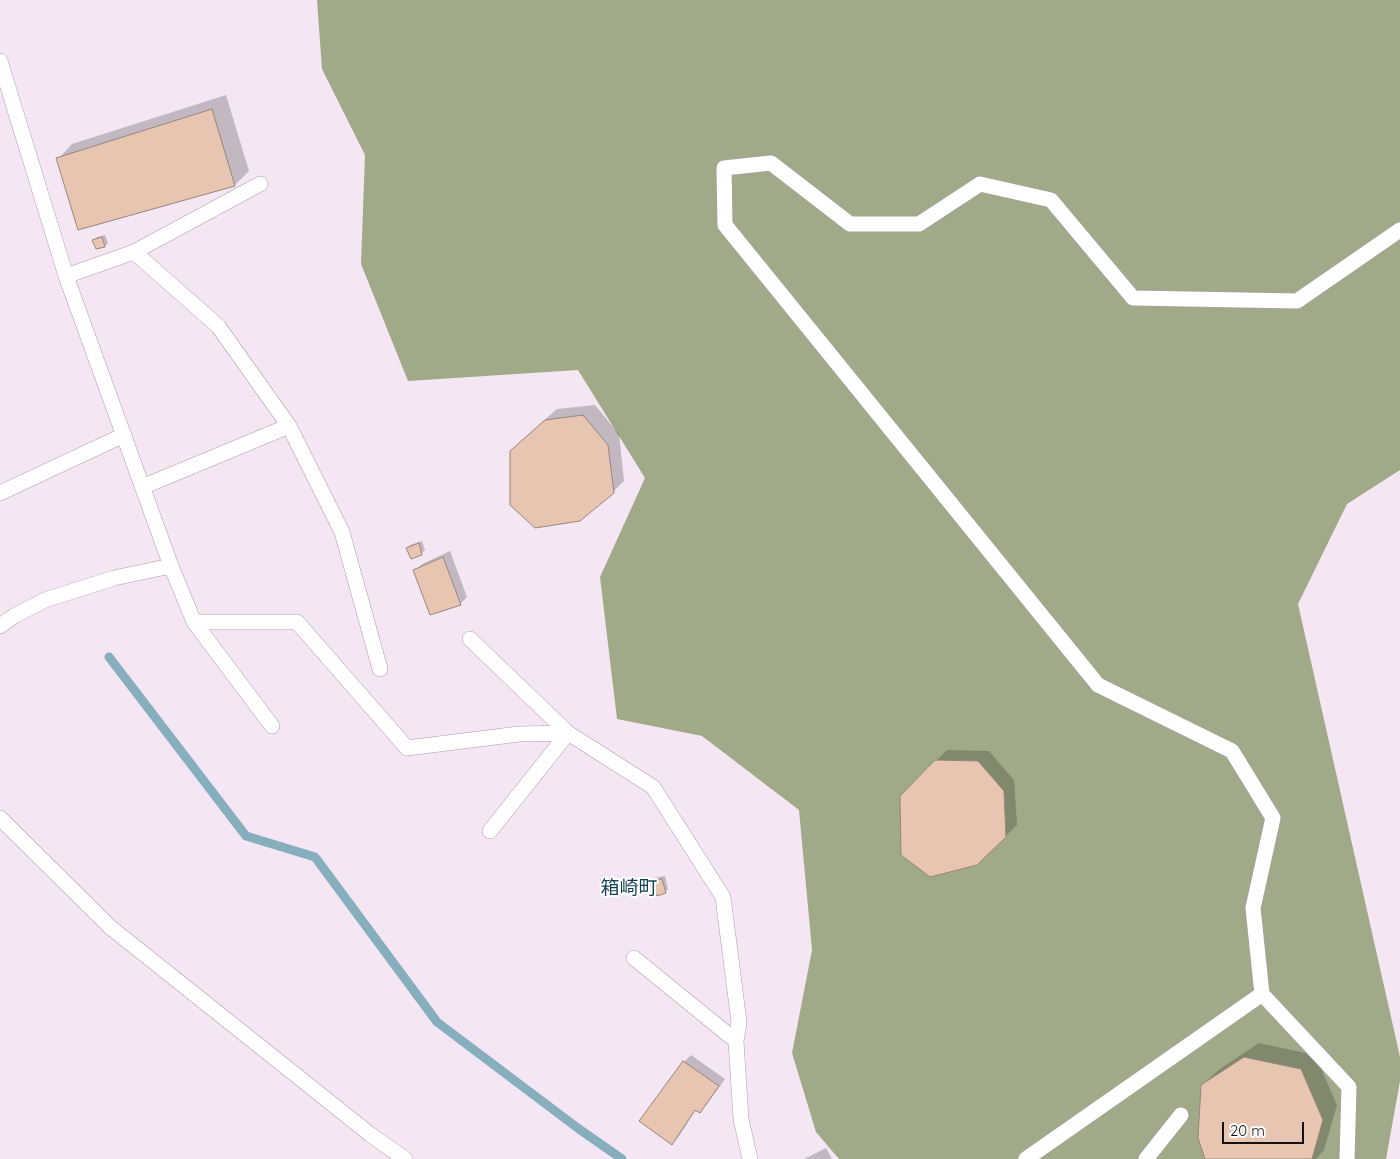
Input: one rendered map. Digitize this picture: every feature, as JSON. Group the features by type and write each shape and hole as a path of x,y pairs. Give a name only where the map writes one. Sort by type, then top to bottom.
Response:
{"lane":[{"path":"0,61 66,276 171,566 194,622 272,726"},
{"path":"1347,1159 1349,1087 1262,994 1253,908 1273,818 1232,751 1098,686 725,225 724,168 770,163 850,224 919,224 980,184 1051,200 1133,298 1297,300 1400,230"},
{"path":"66,276 134,252 260,184"},
{"path":"134,252 218,326 289,426 342,532 380,669"},
{"path":"142,487 289,426"},
{"path":"0,494 124,436"},
{"path":"0,626 14,616 45,600 114,578 171,566"},
{"path":"194,622 297,622 407,748 519,734 568,733"},
{"path":"470,639 568,733 653,787 723,897 739,1022 736,1041 741,1119 750,1159"},
{"path":"490,831 568,733"},
{"path":"0,818 110,927 371,1135 405,1159"},
{"path":"634,958 736,1041"},
{"path":"1026,1159 1262,994"},
{"path":"1146,1159 1181,1115"}],"green space":[{"path":"317,0 1400,0 1400,470 1347,504 1298,604 1400,1057 1400,1081 1386,1159 839,1159 816,1132 792,1053 812,950 799,810 702,736 617,719 600,577 645,478 578,370 408,381 361,264 365,155 322,69"}],"building":[{"path":"212,109 235,186 78,230 56,158"},
{"path":"102,237 105,247 96,249 92,240"},
{"path":"583,415 608,445 614,493 580,521 535,528 510,505 510,451 545,420"},
{"path":"419,543 422,555 411,559 406,548"},
{"path":"443,557 461,605 430,615 413,570"},
{"path":"935,760 978,761 1004,791 1006,837 977,865 930,877 901,855 900,796"},
{"path":"662,879 666,893 657,896 649,881"},
{"path":"1244,1057 1301,1069 1323,1120 1312,1159 1205,1159 1198,1138 1201,1085"},
{"path":"683,1061 719,1086 700,1113 695,1110 672,1145 639,1121"}],"waterway":[{"path":"109,657 246,836 315,857 437,1022 622,1159"}],"district":[{"name":"箱崎町","path":"629,888"}]}
